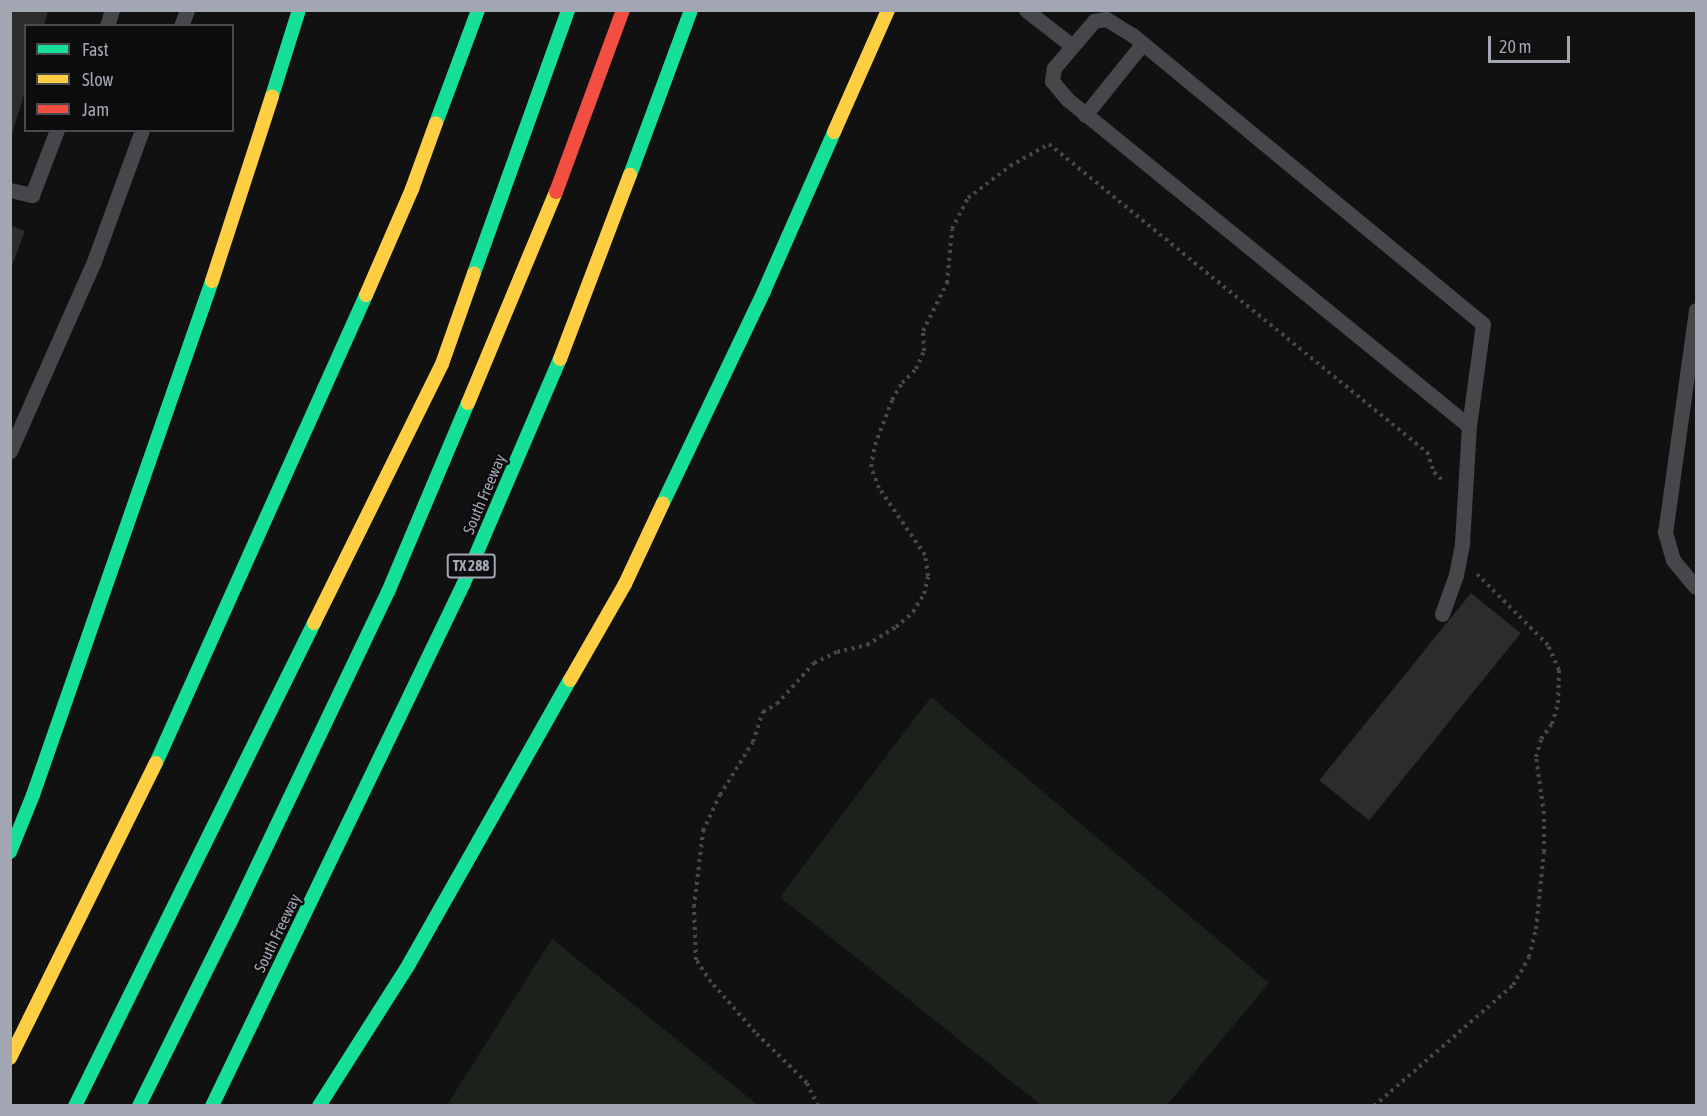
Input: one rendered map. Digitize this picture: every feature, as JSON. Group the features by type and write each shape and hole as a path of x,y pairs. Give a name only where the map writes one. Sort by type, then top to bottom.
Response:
{"highway":[{"path":"10,852 33,795 210,286 299,10"},
{"path":"10,1058 171,733 311,423 412,189 478,10"},
{"path":"75,1106 441,364 567,10"},
{"path":"139,1106 230,923 388,592 547,216 623,10"},
{"name":"South Freeway","path":"212,1106 463,585 576,323 691,10"},
{"path":"319,1106 409,964 625,584 764,291 888,10"}],"lane":[{"path":"1026,10 1071,45"},
{"path":"1442,614 1459,558 1469,426 1482,324 1143,43 1106,19 1094,21 1071,45 1054,68 1052,81 1085,115 1469,426"},
{"path":"1085,115 1143,43"},
{"path":"10,190 32,195 56,132"},
{"path":"10,451 93,264 141,132"},
{"path":"1696,310 1665,532 1672,560 1696,587"}],"path":[{"path":"818,1106 807,1083 748,1024 711,982 696,960 694,908 703,831 720,795 753,742 763,712 777,704 814,663 837,652 867,645 896,627 913,612 924,594 927,576 925,555 885,497 871,467 874,445 891,400 902,383 916,369 924,351 923,331 947,284 952,229 968,198 1010,166 1049,144 1427,452 1434,472 1465,496"},
{"path":"1374,1106 1513,985 1528,957 1536,929 1544,852 1544,814 1536,757 1541,739 1552,724 1558,703 1559,670 1548,645 1529,623 1459,558"}],"shaded area":[{"path":"931,697 1269,983 1167,1105 1041,1105 780,897"},
{"path":"552,939 758,1105 447,1105"}],"building":[{"path":"10,10 48,10 44,24 24,24 24,95 11,137"},
{"path":"10,225 25,231 11,268 10,268"},
{"path":"1471,593 1521,633 1369,821 1319,780"}],"traffic: fast":[{"path":"272,96 299,10"},
{"path":"436,123 478,10"},
{"path":"474,273 568,10"},
{"path":"630,175 691,10"},
{"path":"663,503 764,291 834,132"},
{"path":"10,852 33,795 212,281"},
{"path":"156,763 366,295"},
{"path":"212,1106 463,585 560,359"},
{"path":"139,1106 230,923 388,592 468,403"},
{"path":"75,1106 314,623"},
{"path":"319,1106 409,964 570,680"}],"traffic: slow":[{"path":"834,132 888,10"},
{"path":"212,281 272,96"},
{"path":"366,295 412,189 436,123"},
{"path":"560,359 630,175"},
{"path":"468,403 556,192"},
{"path":"314,623 442,364 474,273"},
{"path":"570,680 625,584 663,503"},
{"path":"10,1058 156,763"}],"traffic: jam":[{"path":"556,192 623,10"}]}
